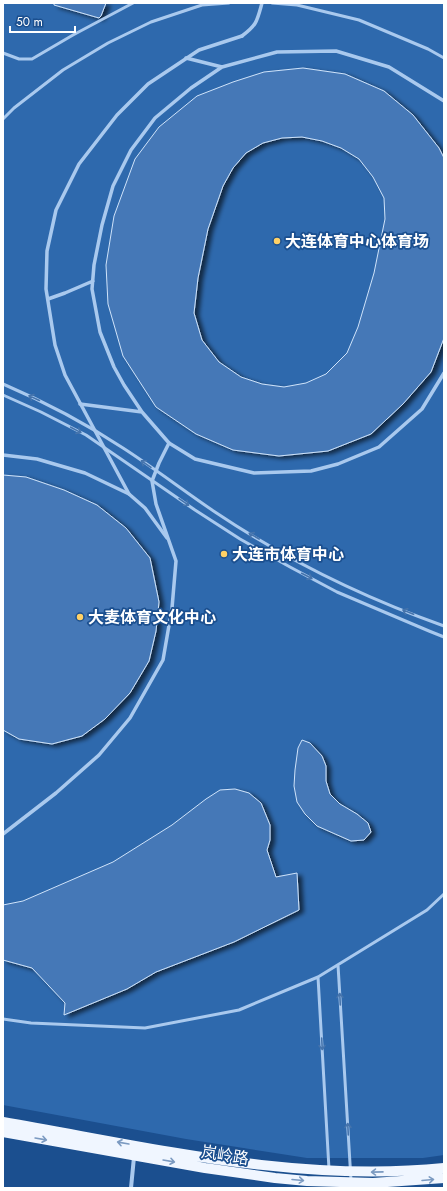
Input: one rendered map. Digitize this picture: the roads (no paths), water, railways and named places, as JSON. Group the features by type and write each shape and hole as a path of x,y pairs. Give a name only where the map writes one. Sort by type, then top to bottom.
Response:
{"main road":[{"name":"岚岭路","path":"3,1122 278,1168 329,1171 397,1171 444,1168"},
{"name":"岚岭路","path":"3,1132 205,1168 275,1178 351,1182 398,1182 444,1178"}],"street":[{"path":"129,494 65,375 55,345 46,288 47,251 56,210 78,164 122,110 148,84 198,50 242,36 253,28 258,20 262,3"},
{"path":"444,100 389,67 336,51 277,52 222,67 190,88 155,118 131,150 112,186 102,225 92,289 100,332 114,367 124,385 142,412 169,443 195,459 254,473 311,471 338,464 379,447 422,409 444,373"},
{"path":"186,58 222,67"},
{"path":"48,299 93,281"},
{"path":"80,404 142,412"},
{"path":"3,834 56,793 99,755 130,718 162,660 172,608 176,561 156,504 152,481 169,443"},
{"path":"3,454 38,459 85,473 129,494 145,508 167,538"},
{"path":"131,1188 135,1155"}],"lane":[{"path":"3,53 19,59 32,59 72,35 132,3"},
{"path":"3,119 14,108 63,70 108,43 151,22 202,5 229,3"},
{"path":"272,3 296,5 359,20 428,49 444,58"},
{"path":"3,384 47,404 123,448 215,512 296,560 342,583 444,626"},
{"path":"3,395 86,435 201,514 240,539 290,567 337,592 444,637"},
{"path":"3,1019 31,1023 145,1028 239,1010 318,977 338,966 427,910 444,894"},
{"path":"338,966 351,1182"},
{"path":"318,977 330,1181"}],"place":[{"name":"大连体育中心体育场","path":"277,241"},
{"name":"大连市体育中心","path":"224,554"},
{"name":"大麦体育文化中心","path":"80,617"}]}
